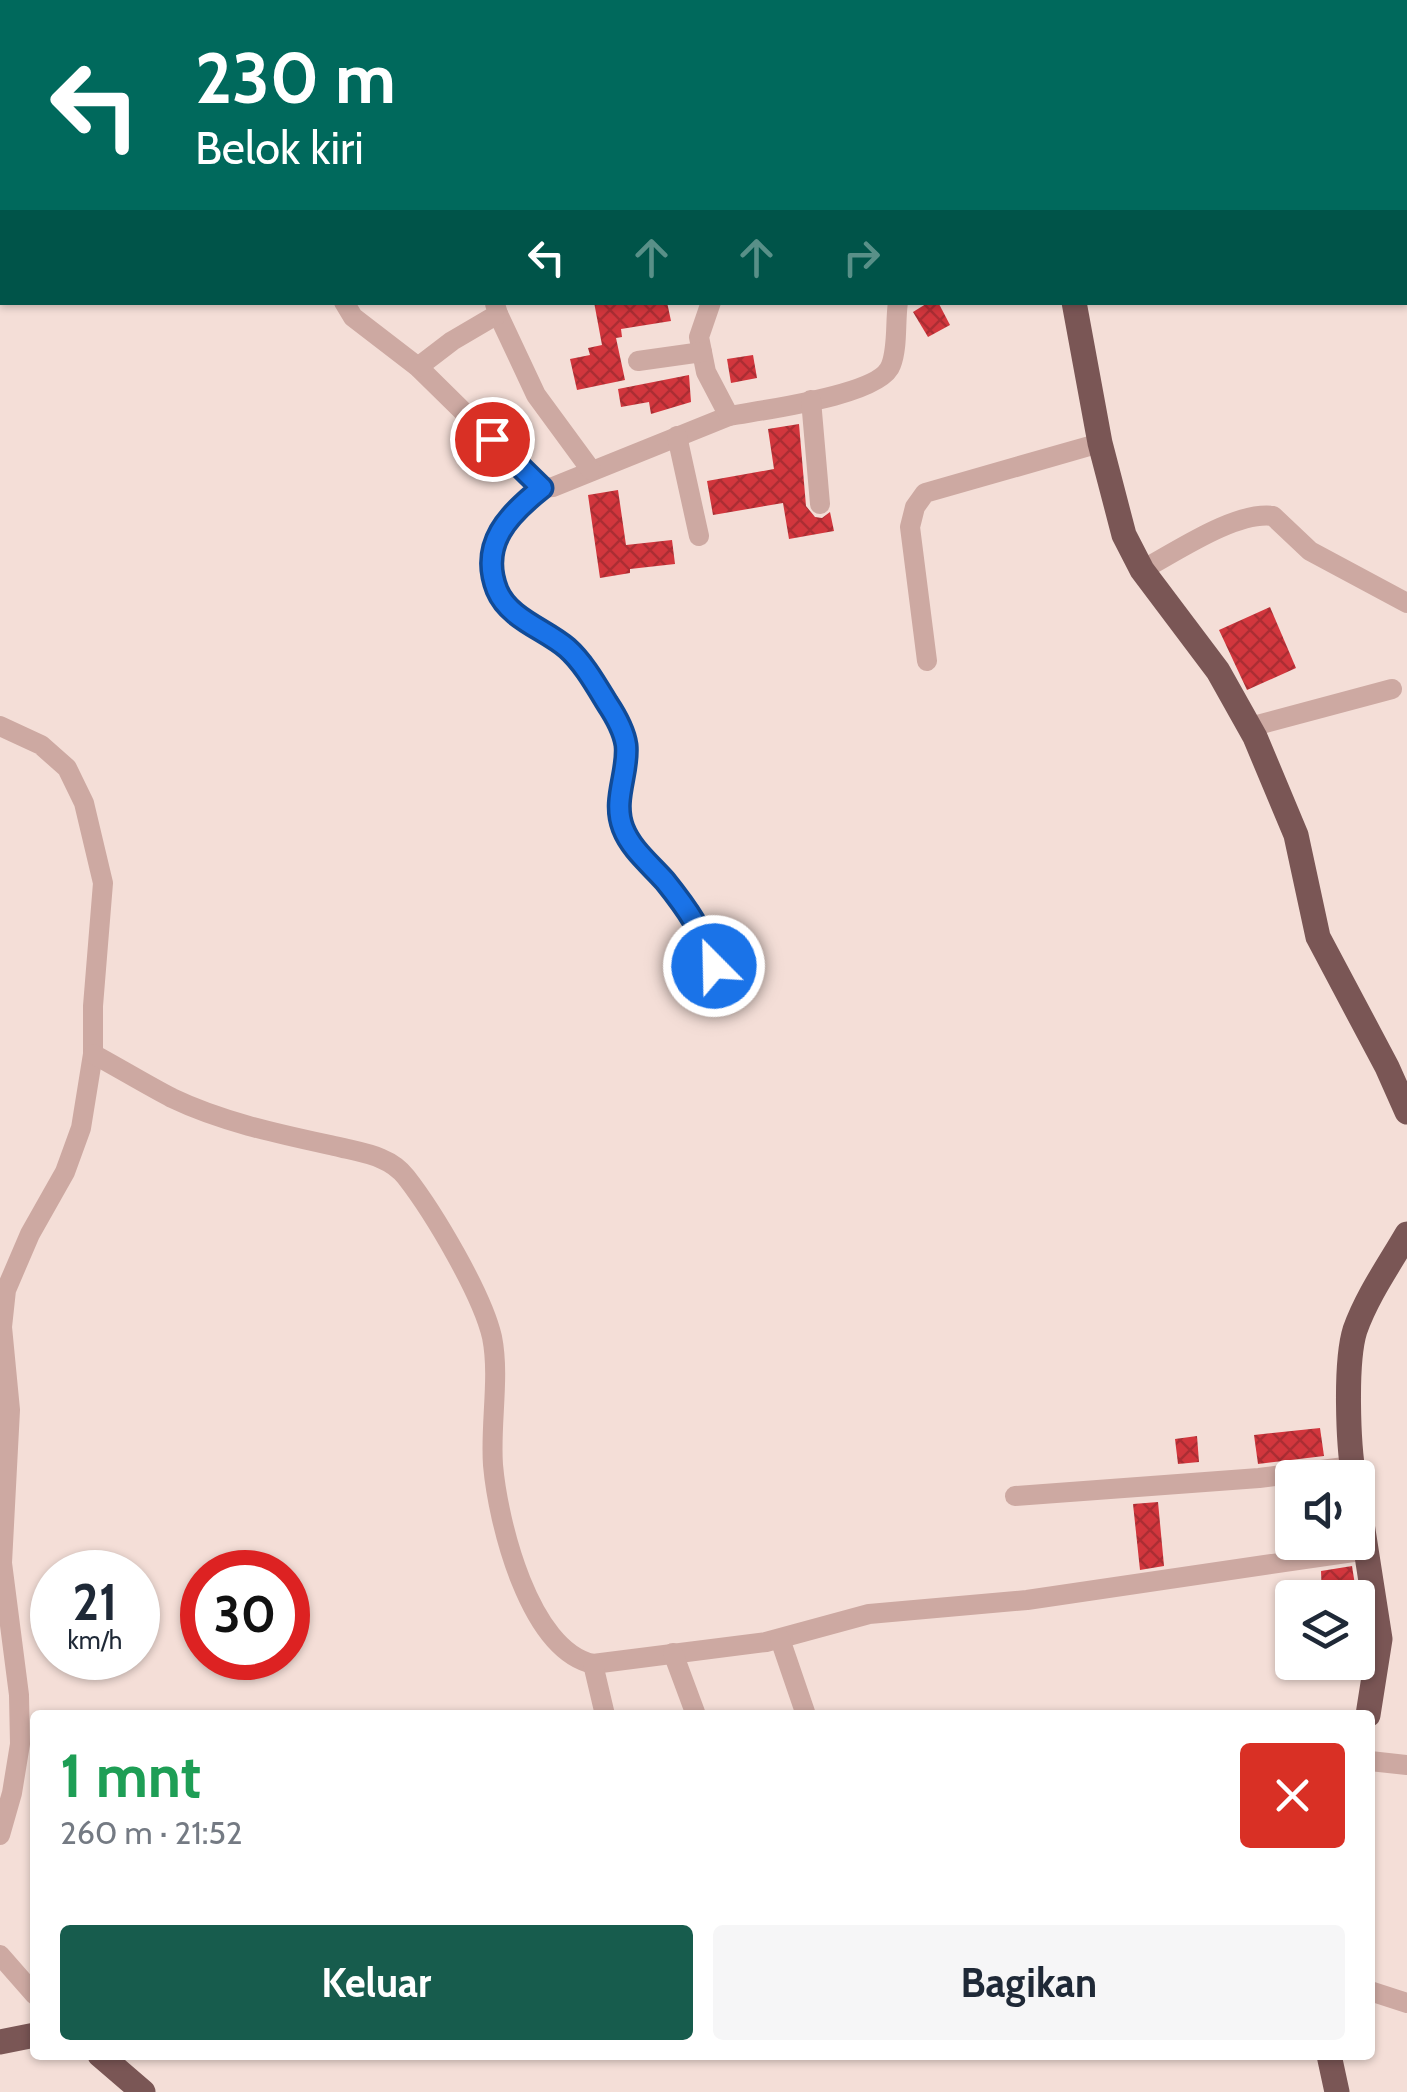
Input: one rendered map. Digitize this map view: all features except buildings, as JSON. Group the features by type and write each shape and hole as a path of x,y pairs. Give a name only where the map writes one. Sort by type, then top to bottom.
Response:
{"main road":[{"path":"1075,305 1100,443 1124,535 1142,570 1218,670 1250,728 1296,835 1318,937 1407,1112"},
{"path":"1353,1460 1350,1356 1355,1332 1376,1284 1407,1234"},
{"path":"1368,1560 1380,1640 1369,1710"},
{"path":"0,2042 30,2037"},
{"path":"106,2060 143,2092"},
{"path":"1330,2060 1336,2092"}],"street":[{"path":"346,305 352,317 418,366 542,488"},
{"path":"710,305 699,337 714,391 729,416"},
{"path":"714,966 702,930 634,847 621,824 620,782 626,749 618,722 571,651 506,604 497,590 493,565 496,535 518,506 542,488 729,416 860,389 890,370 898,305"},
{"path":"418,366 496,308 536,394 591,470"},
{"path":"638,361 702,352"},
{"path":"811,400 820,504"},
{"path":"676,436 699,536"},
{"path":"927,661 910,527 915,507 925,493 1100,443"},
{"path":"1142,570 1240,519 1267,514 1310,552 1407,604"},
{"path":"1250,728 1392,689"},
{"path":"0,726 41,745 67,768 88,818 103,883 93,1054 81,1128 64,1172 30,1234 6,1290 2,1327 10,1410 2,1563 19,1695 20,1744 0,1835"},
{"path":"93,1054 174,1099 286,1136 382,1158 406,1177 468,1280 492,1339 493,1464 499,1509 540,1622 571,1657 593,1664 672,1654 780,1639 869,1614 1059,1596 1300,1560"},
{"path":"1015,1496 1275,1477"},
{"path":"780,1639 804,1710"},
{"path":"672,1654 694,1710"},
{"path":"593,1664 604,1710"},
{"path":"1375,1761 1407,1764"},
{"path":"0,1954 30,1989"},
{"path":"1375,1993 1407,2003"}],"route":[{"path":"492,439 542,488 518,506 496,535 493,565 497,590 506,604 571,651 607,702 626,742 620,782 621,824 634,847 702,930 714,966"}]}
